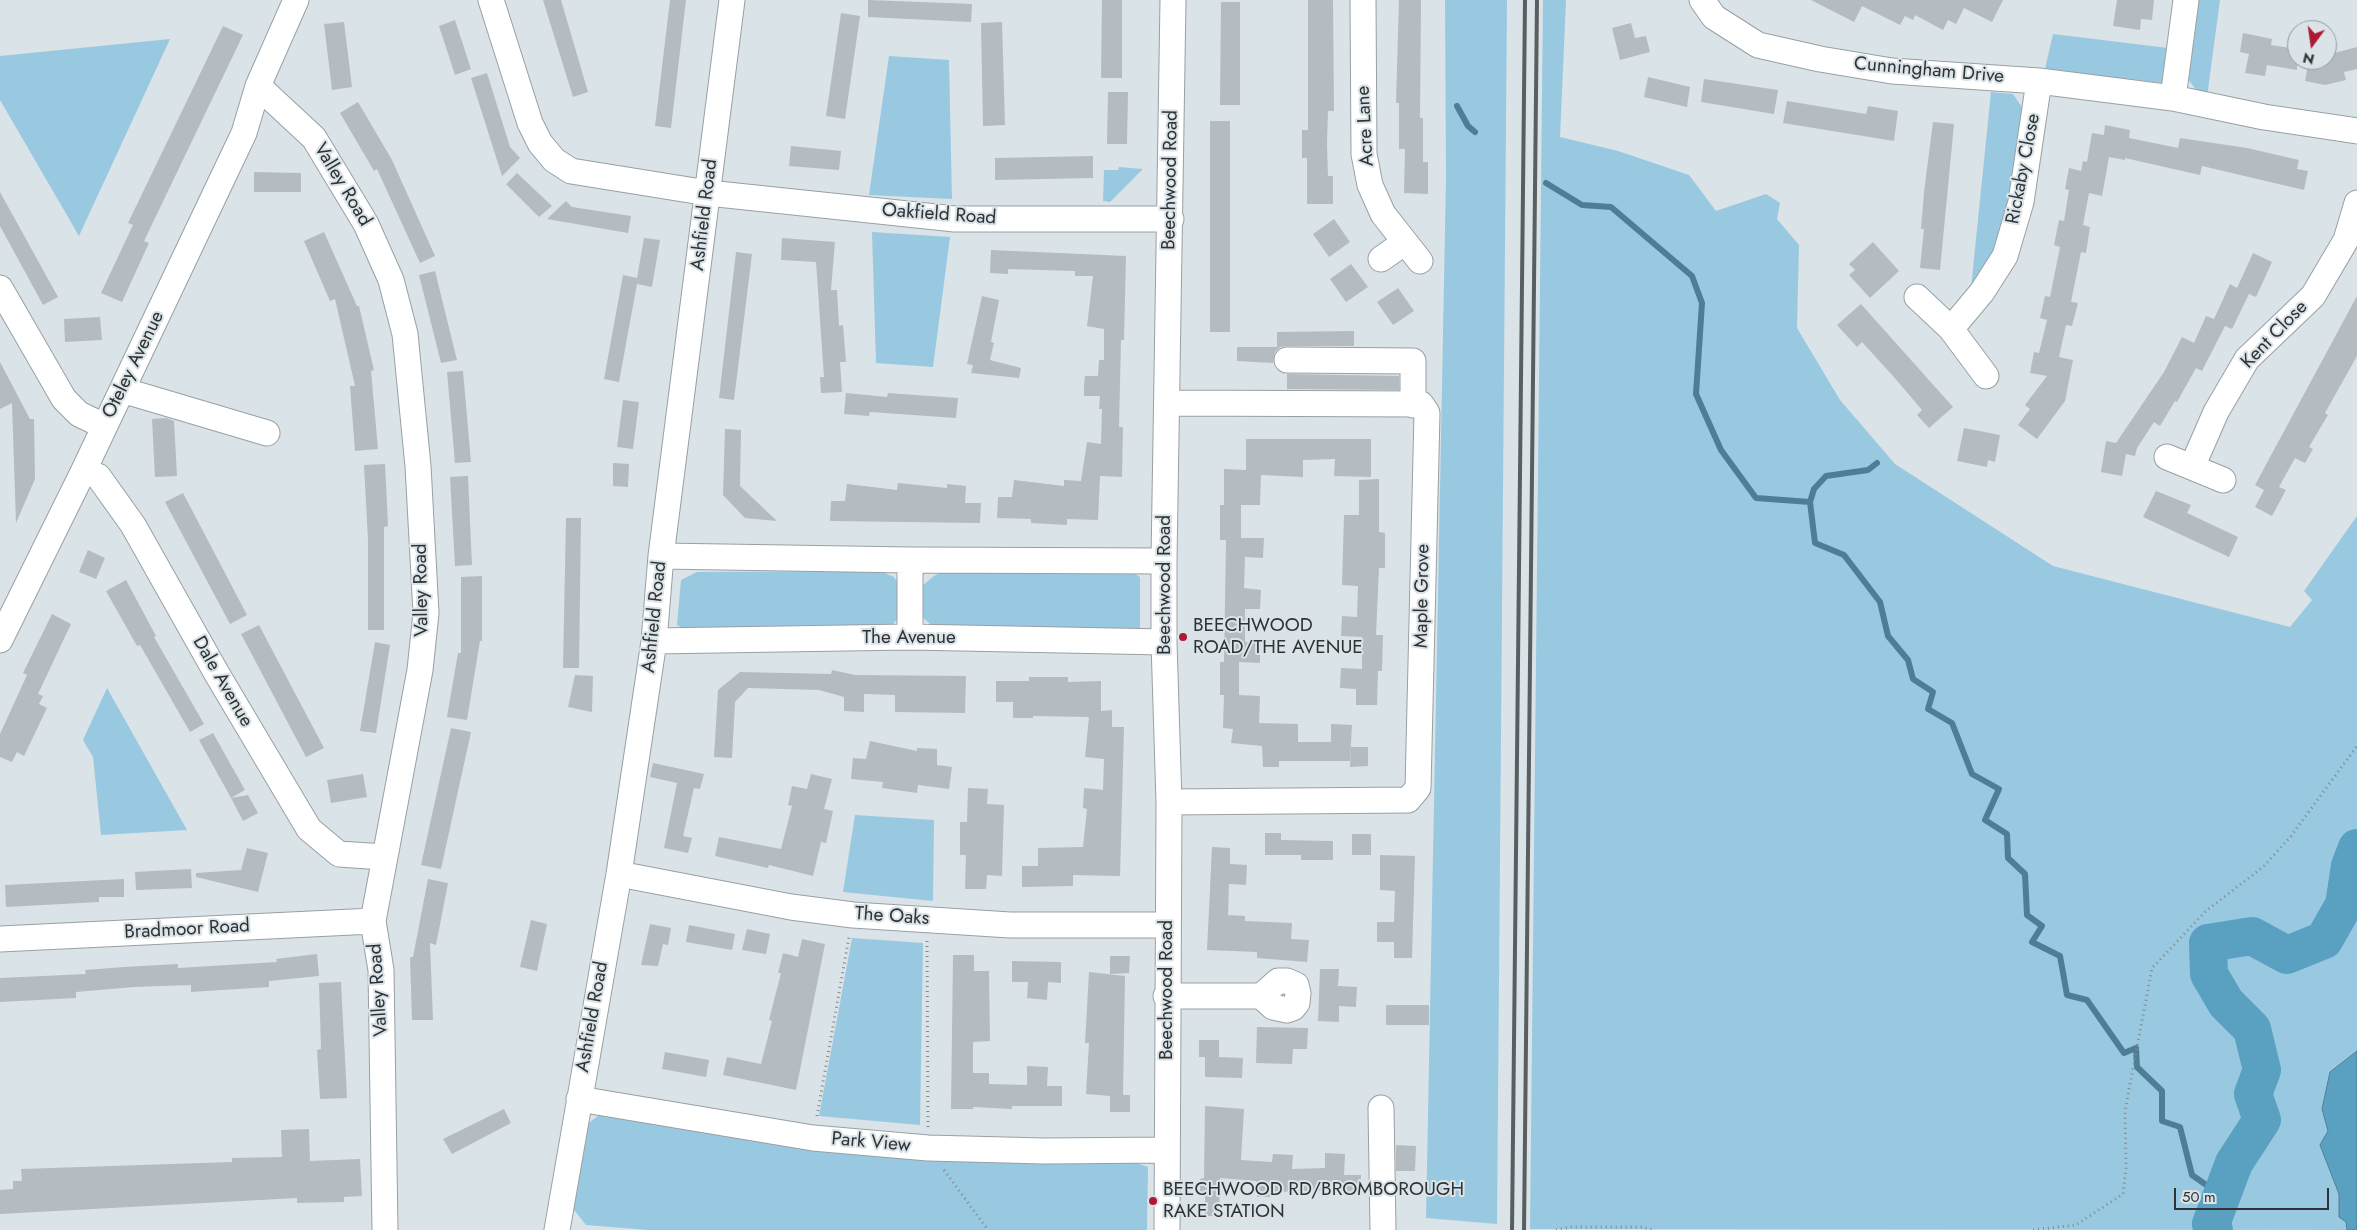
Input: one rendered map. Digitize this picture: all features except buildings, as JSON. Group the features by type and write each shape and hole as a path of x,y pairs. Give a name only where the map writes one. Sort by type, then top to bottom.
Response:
{"street":[{"path":"258,86 296,0"},
{"name":"Oakfield Road","path":"491,0 530,122 540,143 554,160 572,171 708,193 955,219 1171,219"},
{"name":"Ashfield Road","path":"557,1230 619,874 654,641 661,556 732,0"},
{"name":"Beechwood Road","path":"1167,1230 1166,996 1169,802 1164,642 1164,561 1171,219 1173,0"},
{"name":"Acre Lane","path":"1363,0 1364,154 1370,185 1383,214 1413,251 1381,260"},
{"name":"Cunningham Drive","path":"1702,0 1714,17 1758,45 1820,59 1892,71 2039,81 2173,98 2264,117 2357,131"},
{"path":"2173,98 2186,0"},
{"name":"Rickaby Close","path":"1951,328 1982,292 2004,256 2021,202 2039,81"},
{"name":"Oteley Avenue","path":"0,640 83,472 244,133 258,86"},
{"name":"Valley Road","path":"258,86 314,138 366,224 390,280 405,334 418,466 426,613 420,670 373,921 381,970 385,1230"},
{"name":"Kent Close","path":"2192,467 2216,412 2247,359 2313,296 2346,240 2357,203"},
{"path":"0,288 64,399 79,414 104,426"},
{"path":"1917,297 1951,328 1986,376"},
{"path":"1167,403 1413,405 1414,361 1287,360"},
{"path":"122,390 267,434"},
{"name":"Maple Grove","path":"1169,802 1408,800 1418,788 1427,413 1420,404 1413,405"},
{"path":"2167,457 2223,480"},
{"name":"Dale Avenue","path":"83,472 98,476 133,525 217,674 308,829 339,854 384,857"},
{"path":"661,556 910,560 1164,561"},
{"path":"910,560 910,637"},
{"name":"The Avenue","path":"654,641 910,637 1164,642"},
{"name":"The Oaks","path":"619,874 752,900 853,915 1010,925 1168,925"},
{"name":"Bradmoor Road","path":"0,939 373,921"},
{"path":"1166,996 1261,996"},
{"name":"Park View","path":"579,1099 813,1138 928,1148 1044,1151 1167,1150"},
{"path":"1382,1108 1383,1230"}],"path":[{"path":"2033,1230 2076,1225 2124,1194 2126,1168 2125,1111 2152,968 2206,911 2263,868 2292,836 2357,746"},
{"path":"813,1138 853,915"},
{"path":"927,920 928,1148 988,1230"},
{"path":"1556,1230 1571,1227 1642,1227 1654,1230"}],"shaded area":[{"path":"1445,0 1507,0 1497,1224 1426,1218 1446,177"},
{"path":"1543,0 1566,0 1560,137 1618,151 1689,175 1716,211 1766,194 1780,203 1777,219 1799,245 1797,328 1840,400 1895,464 2053,566 2290,627 2312,600 2304,591 2357,516 2357,1051 2330,1072 2322,1109 2328,1131 2320,1145 2339,1194 2339,1216 2346,1222 2347,1230 1530,1229"},
{"path":"2197,0 2220,0 2207,97 2198,92 2187,78"},
{"path":"2053,34 2168,48 2162,83 2045,69"},
{"path":"170,39 79,236 0,100 0,56"},
{"path":"889,56 949,60 952,199 869,195"},
{"path":"1991,92 2013,94 2026,113 2004,241 1971,288"},
{"path":"1119,167 1143,169 1110,202 1103,201 1104,170 1118,170"},
{"path":"872,232 950,237 933,367 876,363"},
{"path":"880,571 894,577 900,586 901,615 892,625 685,630 677,625 681,580 697,572"},
{"path":"942,572 1132,572 1140,577 1140,631 939,632 921,616 922,586"},
{"path":"107,688 187,830 101,835 93,757 83,740"},
{"path":"855,815 934,820 933,901 843,892"},
{"path":"852,938 923,943 920,1125 819,1116"},
{"path":"2357,1051 2357,1230 2347,1230 2346,1222 2339,1217 2339,1194 2320,1145 2328,1131 2322,1109 2330,1072"},
{"path":"602,1113 1134,1162 1148,1167 1147,1230 648,1230 586,1225 571,1206 586,1125"}],"waterway":[{"path":"1457,106 1468,126 1475,132"},
{"path":"1546,183 1582,205 1611,207 1692,276 1702,303 1696,394 1721,450 1756,498 1810,502 1815,543 1844,555 1880,602 1888,636 1908,660 1913,679 1933,692 1928,709 1952,723 1972,774 1999,789 1985,820 2007,834 2008,858 2025,874 2027,915 2042,926 2032,942 2060,956 2067,995 2087,1000 2124,1053 2136,1048 2137,1067 2162,1091 2162,1121 2180,1127 2192,1175 2222,1196"},
{"path":"1810,502 1814,489 1826,476 1868,470 1877,463"},
{"path":"2214,1230 2211,1224 2234,1163 2262,1120 2253,1094 2262,1070 2252,1029 2226,1003 2209,974 2208,943 2252,936 2287,955 2324,940 2344,905 2350,866 2357,848"}],"railway":[{"path":"1512,1230 1525,0"},
{"path":"1524,1230 1537,0"}],"place":[{"name":"BEECHWOOD ROAD/THE AVENUE","path":"1183,637"},
{"name":"BEECHWOOD RD/BROMBOROUGH RAKE STATION","path":"1153,1201"}]}
